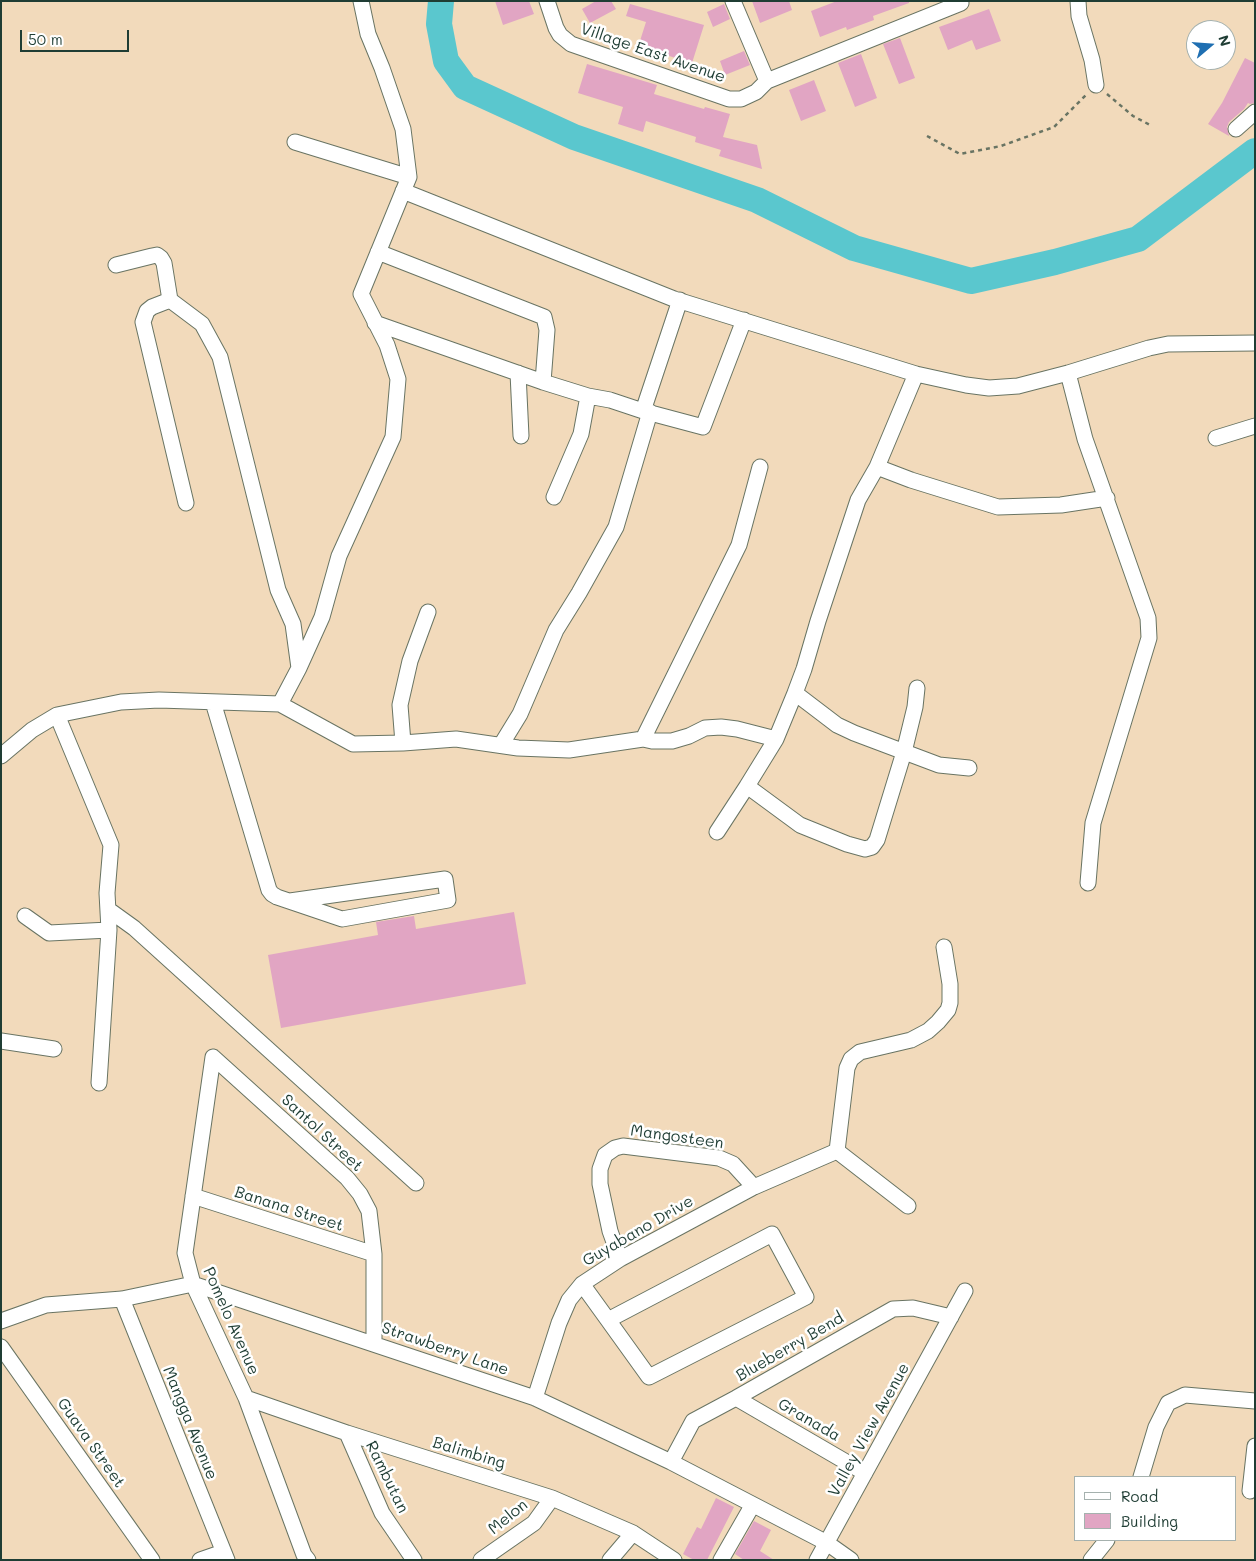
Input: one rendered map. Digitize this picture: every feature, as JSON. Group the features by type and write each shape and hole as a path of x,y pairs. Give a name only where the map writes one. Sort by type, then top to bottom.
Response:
{"street":[{"path":"280,704 322,617 339,556 393,437 398,379 387,345 361,294 410,177 403,129 368,34 361,1"},
{"name":"Village East Avenue","path":"547,1 556,28 571,44 729,99 741,99 756,92 767,81 961,3"},
{"path":"733,1 767,81"},
{"path":"1078,1 1079,16 1092,60 1096,85"},
{"path":"1236,129 1255,112"},
{"path":"295,142 410,177"},
{"path":"403,191 680,300 916,374 966,385 990,388 1018,386 1168,344 1255,343"},
{"path":"378,252 544,317 547,330 543,382"},
{"path":"116,266 152,256 161,258 164,263 170,300 202,324 220,356 278,590 293,624 299,668"},
{"path":"170,300 147,311 144,322 186,504"},
{"path":"501,745 520,714 556,630 616,527 647,411 680,300"},
{"path":"375,324 543,382 703,427 744,320"},
{"path":"518,373 521,436"},
{"path":"1068,373 1085,439 1148,618 1149,638 1093,823 1088,884"},
{"path":"717,832 776,739 804,669 858,500 877,467 916,374"},
{"path":"554,497 581,434 588,396"},
{"path":"1216,438 1255,426"},
{"path":"643,739 739,545 760,467"},
{"path":"877,467 911,480 998,507 1061,505 1106,498"},
{"path":"403,743 400,705 410,661 428,612"},
{"path":"747,786 800,825 847,844 868,848 875,844 878,840 904,752 918,688"},
{"path":"794,693 837,725 854,733 939,765 969,768"},
{"path":"1,756 32,730 57,715 121,702 158,700 280,704 353,744 456,739 518,748 568,750 643,739 672,741 689,736 705,728 721,727 776,739"},
{"path":"213,702 269,890 277,897 342,919 448,900 444,879 290,901"},
{"path":"57,715 111,845 107,893 109,930 99,1084"},
{"path":"109,910 134,928 416,1184"},
{"path":"25,916 49,933 109,930"},
{"path":"908,1206 837,1151 847,1068 851,1059 860,1052 911,1040 928,1031 948,1010 950,984 944,946"},
{"path":"1,1040 54,1049"},
{"name":"Pomelo Avenue","path":"213,1057 185,1253 193,1284 246,1398 304,1555 308,1560"},
{"name":"Santol Street","path":"213,1057 351,1183 360,1194 369,1211 374,1254 374,1344"},
{"name":"Mangosteen","path":"620,1260 610,1231 600,1184 600,1168 605,1155 615,1148 623,1146 719,1158 733,1164 754,1187"},
{"name":"Guyabano Drive","path":"535,1398 568,1300 582,1284 620,1260 754,1187 837,1151"},
{"name":"Banana Street","path":"193,1196 374,1254"},
{"path":"582,1284 649,1378 806,1297 772,1234 608,1320"},
{"path":"1,1321 46,1305 122,1299 193,1284"},
{"name":"Strawberry Lane","path":"193,1284 535,1398 671,1462 752,1506 827,1543 851,1560"},
{"name":"Valley View Avenue","path":"817,1560 965,1291"},
{"name":"Mangga Avenue","path":"122,1299 225,1556"},
{"name":"Blueberry Bend","path":"671,1462 693,1420 736,1398 893,1309 913,1308 951,1318"},
{"name":"Guava Street","path":"1,1346 152,1560"},
{"path":"1141,1476 1156,1427 1168,1403 1185,1395 1255,1402"},
{"name":"Balimbing","path":"246,1398 347,1433 552,1498 633,1533 674,1560"},
{"name":"Granada","path":"736,1398 865,1473"},
{"name":"Rambutan","path":"347,1433 382,1513 414,1560"},
{"path":"1250,1491 1255,1446"},
{"name":"Melon","path":"481,1560 534,1523 552,1498"},
{"path":"721,1560 752,1506"},
{"path":"610,1560 633,1533"},
{"path":"1091,1560 1106,1541"},
{"path":"200,1560 225,1556"}],"path":[{"path":"927,136 960,154 1001,146 1054,127 1096,85 1132,116 1152,126"}],"building":[{"path":"495,1 529,1 534,14 503,25"},
{"path":"596,1 611,1 616,9 590,23 582,9"},
{"path":"752,1 789,1 792,10 760,23"},
{"path":"837,1 909,1 909,3 873,16 874,20 847,30 846,27 820,37 811,11"},
{"path":"630,4 704,25 692,63 639,44 646,22 626,16"},
{"path":"724,4 730,19 713,27 707,12"},
{"path":"989,9 1001,41 976,50 972,40 948,50 939,27"},
{"path":"900,38 915,78 899,84 883,44"},
{"path":"744,51 750,65 725,75 720,61"},
{"path":"861,54 877,98 855,107 838,63"},
{"path":"1245,58 1255,63 1255,103 1248,103 1229,122 1227,127 1229,136 1208,124 1222,103"},
{"path":"587,64 657,85 654,94 704,109 705,107 730,114 723,137 757,145 762,169 719,156 721,150 695,142 696,137 646,121 643,132 618,124 623,107 578,93"},
{"path":"814,80 826,111 801,121 789,90"},
{"path":"514,912 526,984 281,1028 268,955 378,935 376,922 414,916 416,929"},
{"path":"716,1498 734,1507 707,1560 694,1560 683,1554 697,1527 701,1529"},
{"path":"754,1521 771,1530 760,1551 774,1560 744,1560 735,1554"}],"waterway":[{"path":"441,1 439,24 446,61 465,87 574,137 757,200 854,248 971,281 1055,262 1138,239 1255,151"}]}
